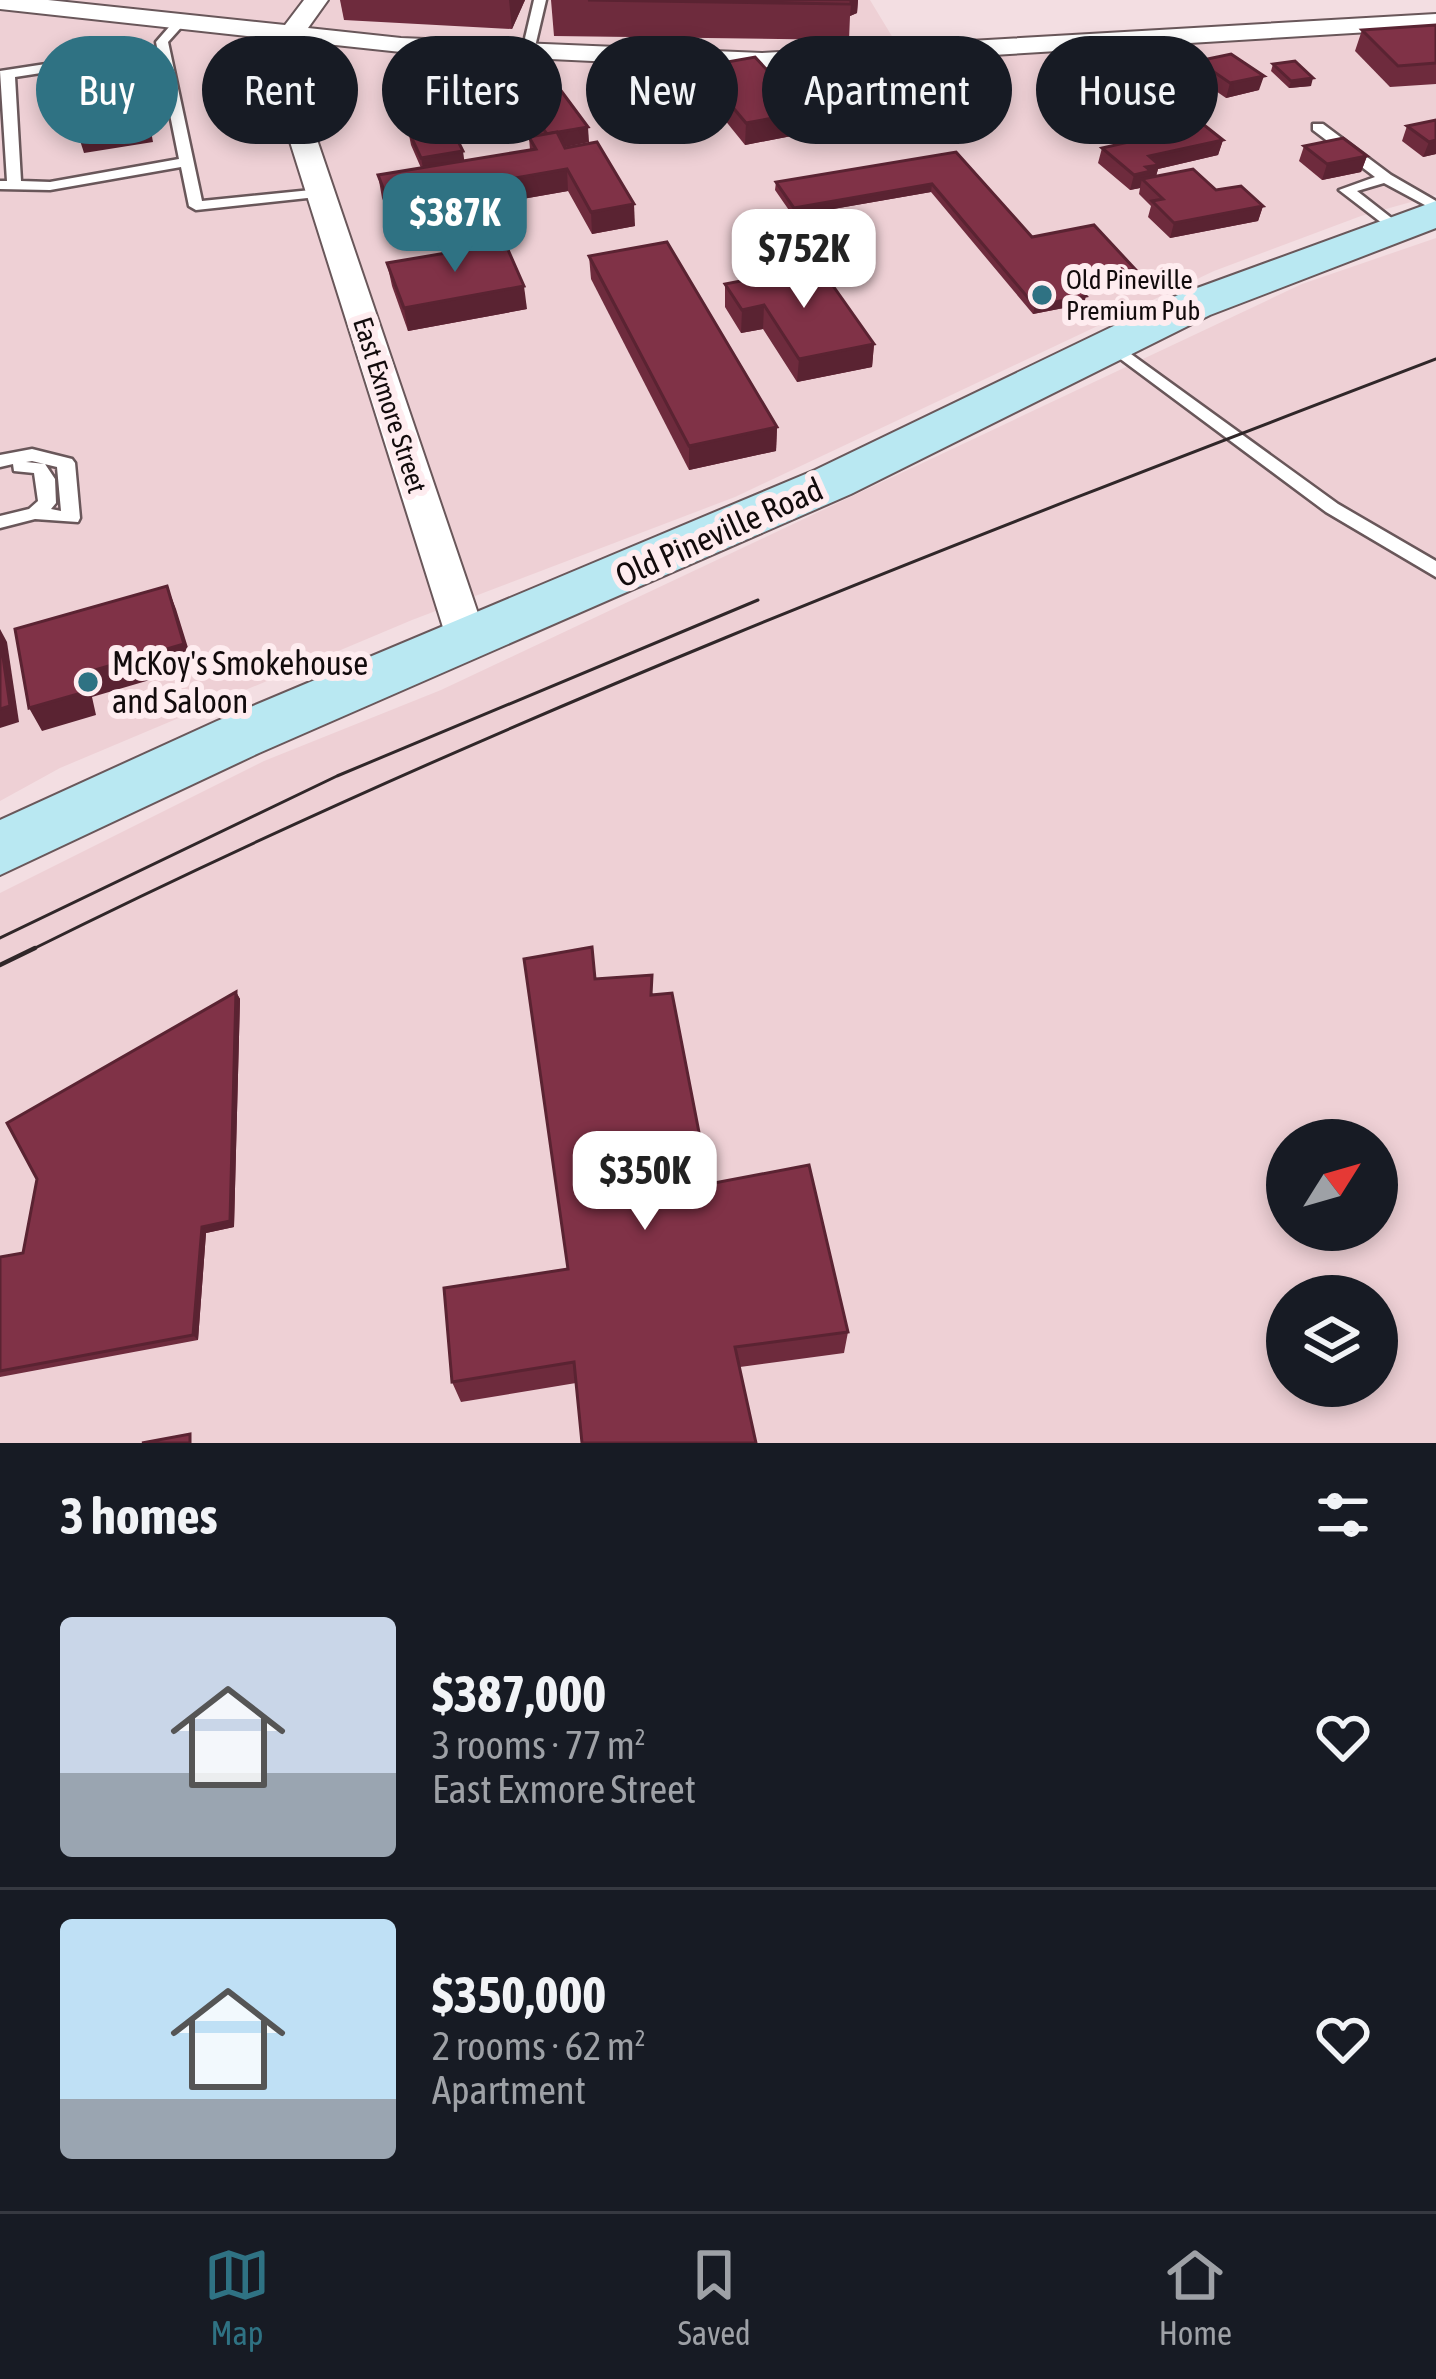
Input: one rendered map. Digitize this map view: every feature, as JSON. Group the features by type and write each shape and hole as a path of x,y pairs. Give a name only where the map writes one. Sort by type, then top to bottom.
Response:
{"street":[{"path":"291,33 316,0"},
{"path":"0,2 382,40"},
{"path":"562,52 824,60 1436,21"},
{"name":"East Exmore Street","path":"291,33 282,53 281,72 467,640"},
{"name":"Old Pineville Road","path":"0,849 238,737 812,492 1414,207"}],"lane":[{"path":"532,36 540,0"},
{"path":"167,36 180,22"},
{"path":"36,69 4,74 7,184 50,186 188,162"},
{"path":"178,115 196,206 321,193"},
{"path":"1318,127 1414,207"},
{"path":"1113,346 1332,508 1436,570"},
{"path":"0,461 32,455 66,463 71,518 35,513 0,522"},
{"path":"0,470 39,468 46,479 47,503 35,513"}],"shaded area":[{"path":"0,0 870,0 892,36 762,36 762,144 1012,144 1012,36 1436,12 1436,195 1361,216 1214,271 735,497 412,620 60,768 0,801"},
{"path":"1436,238 1436,1443 0,1443 0,893 264,761 441,690 1302,284"}],"building":[{"path":"588,0 851,0 851,4"},
{"path":"1436,25 1436,63 1398,66 1362,30"},
{"path":"1231,54 1264,76 1230,83 1218,75 1218,57"},
{"path":"755,57 762,65 762,120 746,123 738,113 738,60"},
{"path":"1295,61 1313,78 1291,81 1273,64"},
{"path":"562,92 586,124 562,131"},
{"path":"1436,120 1436,140 1429,142 1407,126"},
{"path":"1343,138 1367,156 1327,164 1304,146"},
{"path":"562,142 565,148 598,144 634,204 591,212 567,169 388,200 378,175 536,149 533,144"},
{"path":"414,144 460,144 463,151 421,158"},
{"path":"1204,144 1149,156 1159,165 1134,175 1102,148"},
{"path":"956,152 1032,237 1094,225 1135,269 1072,281 1086,296 1035,306 932,184 794,208 776,182"},
{"path":"1193,169 1216,190 1241,186 1263,206 1174,223 1152,201 1163,199 1142,179"},
{"path":"667,242 777,427 689,446 589,256"},
{"path":"505,243 524,286 404,308 387,263"},
{"path":"819,266 874,344 799,359 764,305 742,310 725,284"},
{"path":"167,586 184,644 81,674 85,692 29,708 15,629"},
{"path":"0,636 10,706 0,709"},
{"path":"592,947 595,979 652,975 651,995 672,993 709,1184 809,1165 848,1332 735,1347 756,1443 582,1443 574,1362 452,1382 444,1288 568,1269 524,959"},
{"path":"236,992 230,1221 202,1227 193,1335 0,1371 0,1257 23,1253 37,1179 7,1123"},
{"path":"190,1434 190,1443 142,1443"}],"tram line":[{"path":"29,951 550,711 902,566 1436,359"},
{"path":"0,938 337,776 758,600"},
{"path":"0,965 35,948"}],"place":[{"name":"Old Pineville Premium Pub","path":"1042,295"},
{"name":"McKoy's Smokehouse and Saloon","path":"88,682"}]}
